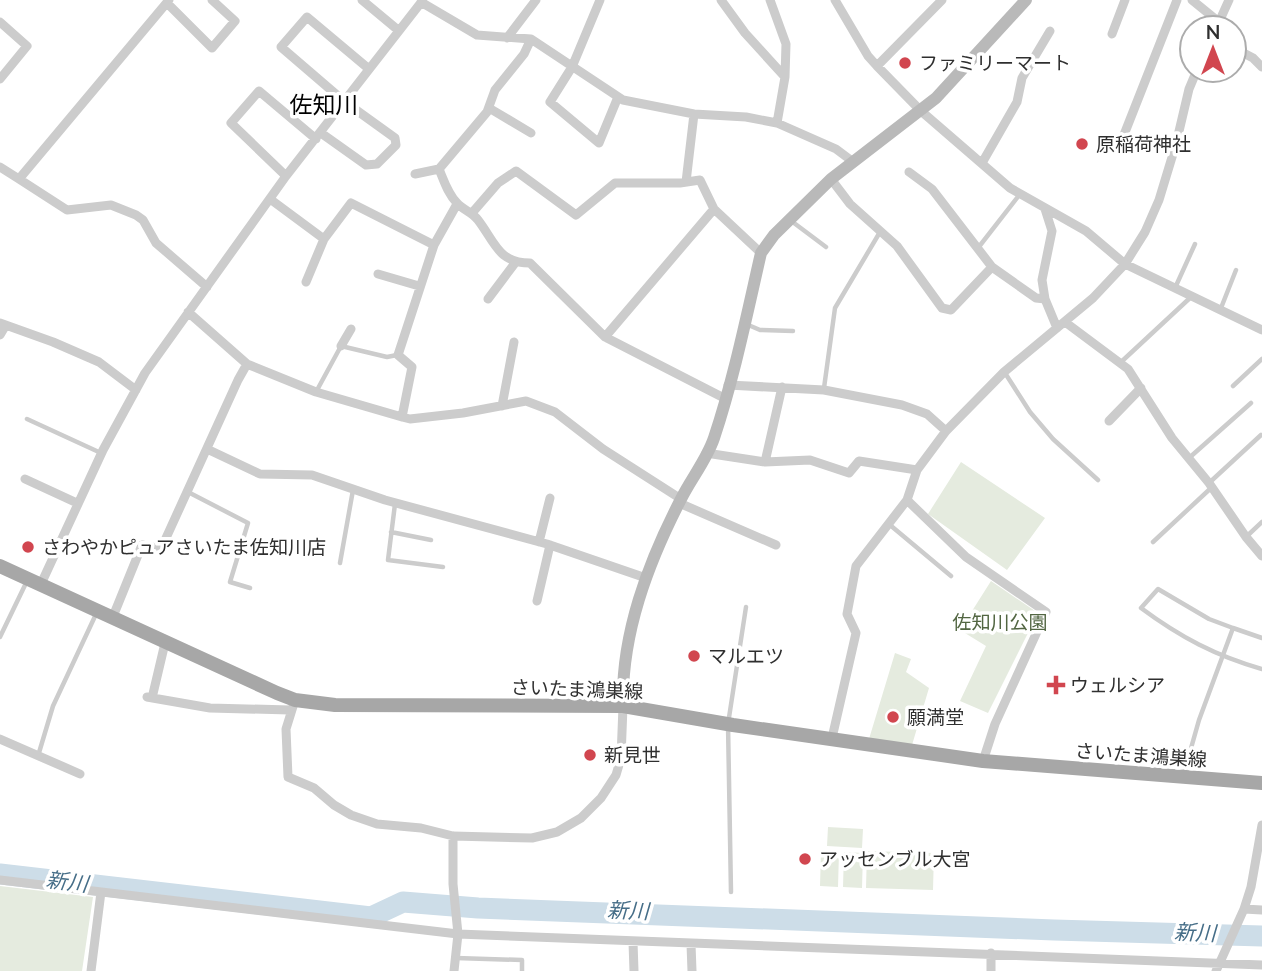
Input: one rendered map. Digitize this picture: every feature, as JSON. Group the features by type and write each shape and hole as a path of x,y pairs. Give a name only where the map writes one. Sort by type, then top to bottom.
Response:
{"main road":[{"name":"さいたま鴻巣線","path":"0,566 293,705 623,706 983,761 1262,783"}],"street":[{"path":"19,179 168,1 212,48 235,21 212,0"},
{"path":"362,0 398,30"},
{"path":"507,38 536,0"},
{"path":"600,0 572,67 550,103 599,143 618,97"},
{"path":"721,0 745,33 785,77"},
{"path":"770,0 786,44 785,77 777,123"},
{"path":"835,0 868,56 877,66 921,111 1020,194 1086,231 1125,264 1262,330"},
{"path":"877,66 942,0"},
{"path":"1112,34 1125,0"},
{"path":"1118,150 1177,0"},
{"path":"1192,0 1206,14"},
{"path":"35,581 145,373 286,176 422,1 477,35 531,39 623,100 694,114 746,117 777,123 836,149 852,161"},
{"path":"165,643 149,697 210,708 293,705 286,729 288,777 314,788 351,815 377,824 421,828 453,836 532,838 557,832 581,818 601,798 616,775 621,758 622,675 636,607 680,501 713,441 761,253 788,219 831,179 921,111 1021,2"},
{"path":"286,176 231,124 259,91 319,136 366,165 377,164 396,145 395,138 345,103 281,47 307,18 369,69"},
{"path":"0,22 27,46 0,79"},
{"path":"982,163 1017,102 1022,78 1050,31"},
{"path":"415,174 439,169 489,108 495,90 524,54 531,39"},
{"path":"832,738 856,633 847,614 856,566 906,500 917,470 946,431 1004,372 1093,298 1125,264 1145,232 1158,200 1191,84"},
{"path":"489,108 531,133"},
{"path":"686,182 694,114"},
{"path":"0,167 67,210 111,205 136,215 143,220 156,243 207,287"},
{"path":"439,169 457,204 472,213 496,249 515,263 530,262 605,337 724,398"},
{"path":"472,213 498,183 516,171 576,215 615,183 701,180 714,209 761,253"},
{"path":"909,172 932,189 992,267 1036,298 1045,299"},
{"path":"831,179 850,204 897,246 942,307 951,310 992,267"},
{"path":"270,199 324,239"},
{"path":"306,282 324,239 351,203 433,244"},
{"path":"402,418 412,367 398,355 433,244 457,204"},
{"path":"605,337 714,209"},
{"path":"1045,209 1052,231 1042,280 1045,299 1061,325 1128,369 1172,438 1211,485 1262,556"},
{"path":"488,299 515,263"},
{"path":"378,274 419,286"},
{"path":"188,312 247,364 316,392 402,418 463,413 526,401 555,412 603,449 680,501 776,544"},
{"path":"0,335 3,324 53,341 99,362 135,390"},
{"path":"341,346 351,329"},
{"path":"502,406 514,342"},
{"path":"112,619 142,545 161,549 247,364"},
{"path":"728,385 824,390 902,405 928,414 946,431"},
{"path":"765,462 782,387"},
{"path":"1109,421 1142,388"},
{"path":"207,449 260,474 312,475 395,503 550,545 646,578"},
{"path":"706,453 765,462 810,460 849,473 859,461 917,470"},
{"path":"26,479 77,503"},
{"path":"540,542 550,498"},
{"path":"906,500 966,557 1046,612 995,724 983,761"},
{"path":"537,601 550,545"},
{"path":"0,739 80,774"},
{"path":"1218,967 1251,887 1262,825"},
{"path":"453,836 457,932 454,971"},
{"path":"0,880 457,932 633,942 991,953 1218,967 1262,965"},
{"path":"91,971 101,892"},
{"path":"1244,909 1262,910"},
{"path":"633,942 634,971"},
{"path":"691,944 692,971"},
{"path":"991,953 991,971"}],"lane":[{"path":"977,249 1020,194"},
{"path":"788,219 825,247"},
{"path":"824,390 835,308 881,231"},
{"path":"1175,289 1195,244"},
{"path":"1220,311 1236,270"},
{"path":"1119,363 1191,297"},
{"path":"745,323 760,330 793,331"},
{"path":"316,392 341,346 387,357 398,355"},
{"path":"1233,386 1262,359"},
{"path":"1004,372 1030,412 1053,439 1098,480"},
{"path":"1189,458 1251,403"},
{"path":"27,419 102,453"},
{"path":"1153,542 1261,435"},
{"path":"340,564 353,489"},
{"path":"187,492 248,523 230,582 250,588"},
{"path":"395,503 388,559 443,567"},
{"path":"1246,537 1262,522"},
{"path":"889,524 951,576"},
{"path":"391,532 431,540"},
{"path":"0,636 35,581"},
{"path":"1262,638 1209,619 1158,589 1141,608 1177,634 1223,656 1262,669"},
{"path":"731,892 728,724 746,607"},
{"path":"38,757 53,706 97,611"},
{"path":"1182,777 1199,720 1233,628"},
{"path":"455,958 522,960 522,971"}],"green space":[{"path":"961,462 1045,518 1007,570 928,514"},
{"name":"佐知川公園","path":"991,581 1038,613 988,713 960,701 986,646 960,630"},
{"path":"895,653 911,659 906,672 929,688 912,745 869,739"},
{"path":"828,827 863,829 862,848 827,846"},
{"path":"821,851 839,852 838,887 820,886"},
{"path":"867,851 934,853 933,890 866,888"},
{"path":"844,852 863,853 862,888 843,887"},
{"path":"0,886 93,897 82,971 0,971"}],"waterway":[{"name":"新川","path":"0,874 371,917 403,902 478,908 1262,936"}],"place":[{"name":"ファミリーマート","path":"905,63"},
{"name":"原稲荷神社","path":"1082,144"},
{"name":"さわやかピュアさいたま佐知川店","path":"28,547"},
{"name":"マルエツ","path":"694,656"},
{"name":"ウェルシア","path":"1056,685"},
{"name":"願満堂","path":"893,717"},
{"name":"新見世","path":"590,755"},
{"name":"アッセンブル大宮","path":"805,859"}],"district":[{"name":"佐知川","path":"324,105"}]}
